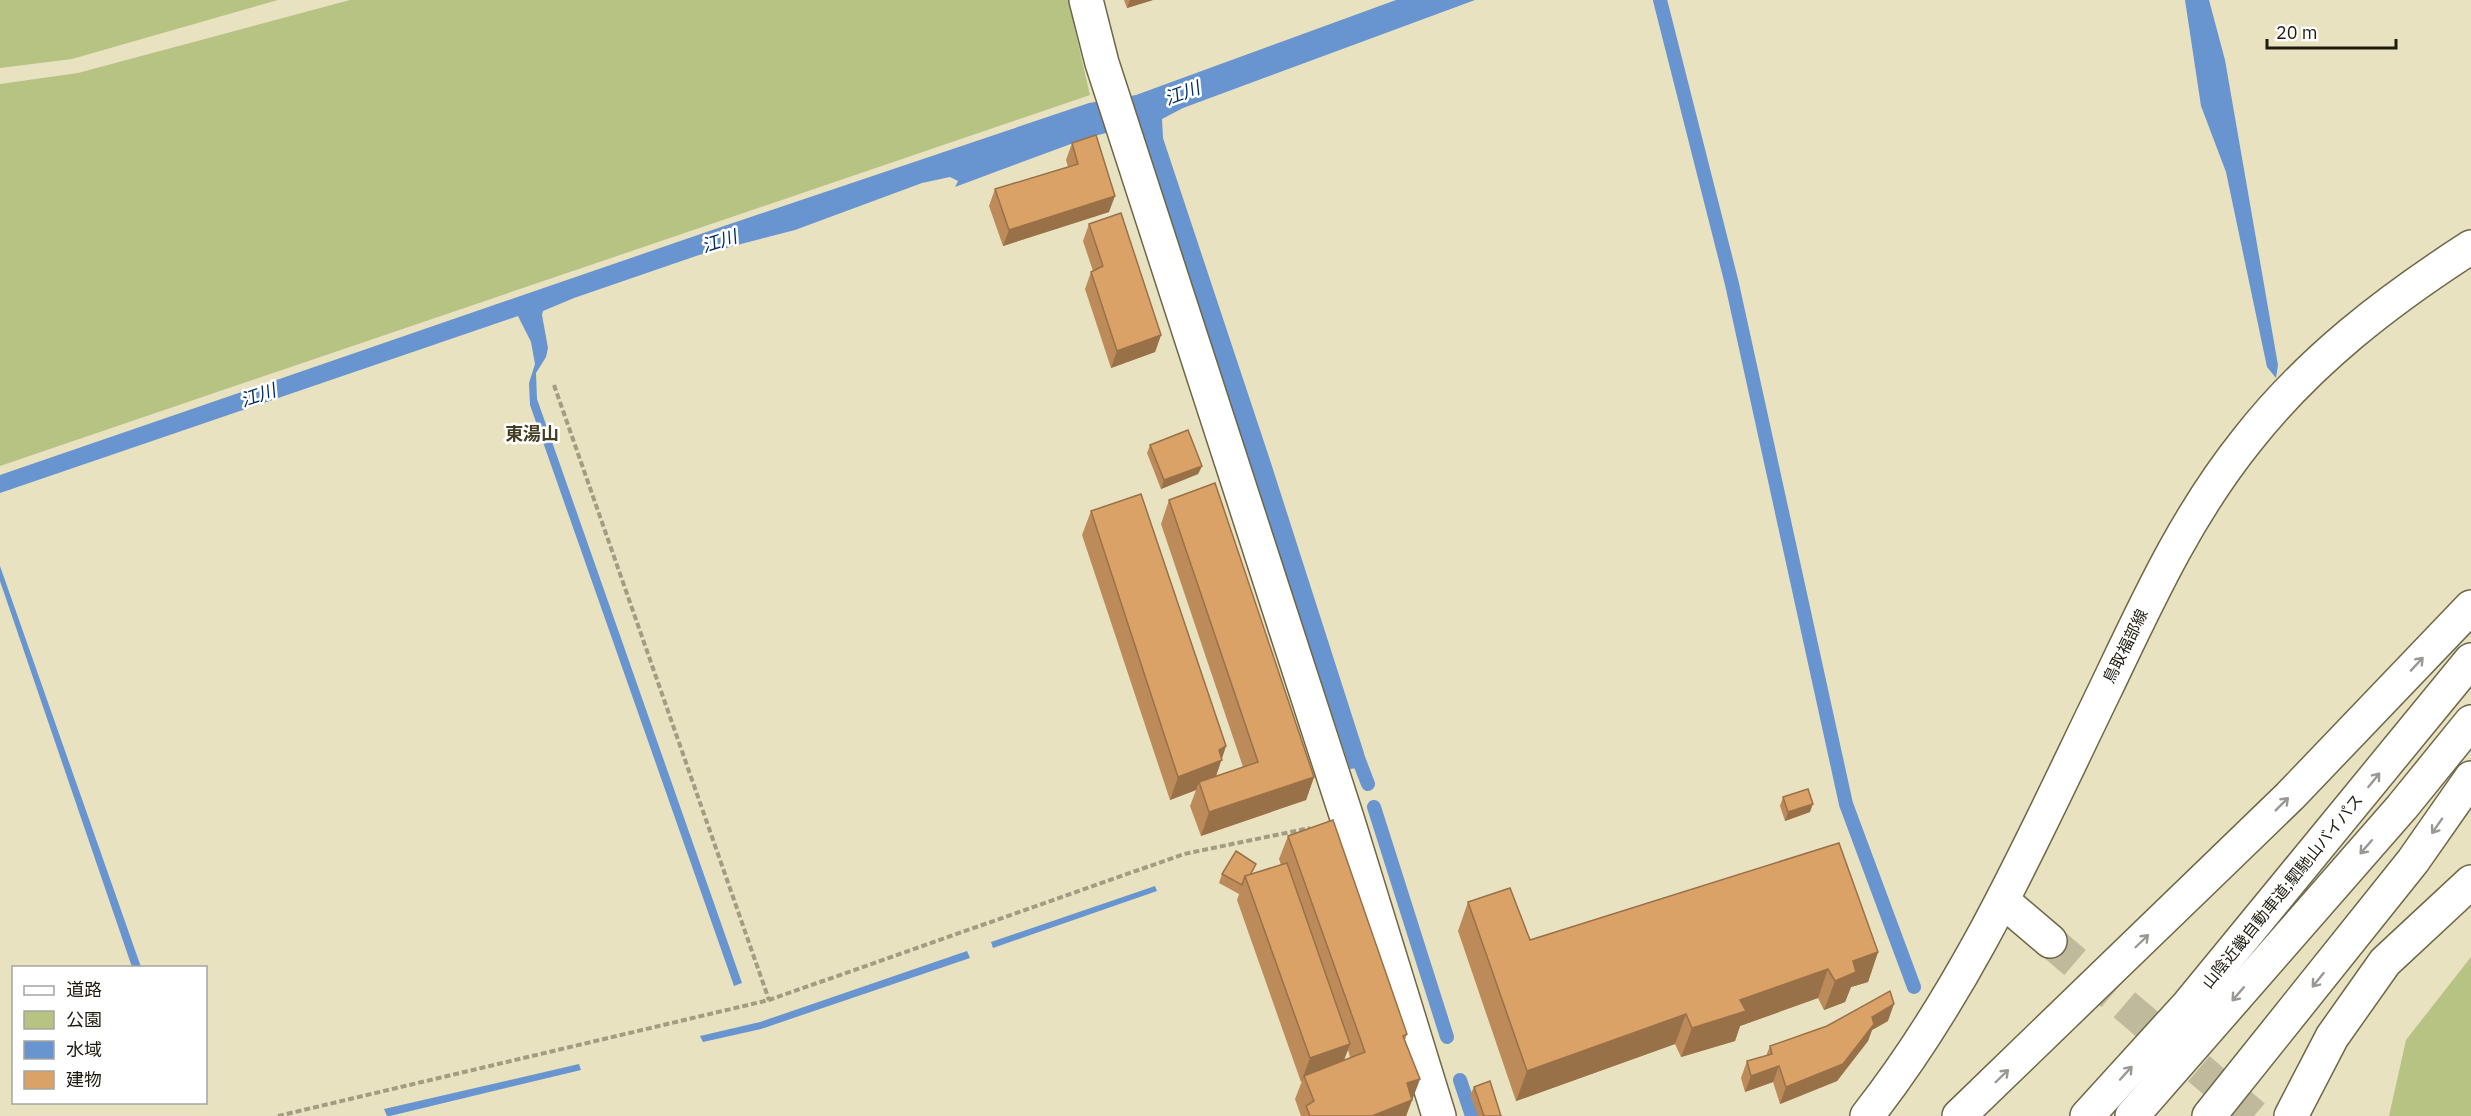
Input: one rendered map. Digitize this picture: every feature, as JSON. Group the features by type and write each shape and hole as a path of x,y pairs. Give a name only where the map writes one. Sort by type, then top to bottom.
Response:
{"main road":[{"path":"1086,0 1102,63 1347,821 1439,1116"},
{"name":"鳥取福部線","path":"1867,1116 1937,1018 1979,948 2167,560 2218,479 2278,403 2345,337 2385,305 2471,247"},
{"path":"1959,1116 2290,796 2471,607"},
{"name":"山陰近畿自動車道;駟馳山バイパス","path":"2087,1116 2189,1004 2471,660"},
{"name":"山陰近畿自動車道;駟馳山バイパス","path":"2132,1116 2402,807 2471,722"},
{"path":"2209,1116 2413,861 2471,778"},
{"path":"2291,1116 2332,1037 2385,962 2471,882"},
{"path":"2003,901 2050,940"}],"path":[{"path":"554,386 769,1000"},
{"path":"278,1116 769,1000 1184,854 1347,821"}],"green space":[{"path":"0,0 278,0 72,59 0,68"},
{"path":"350,0 1068,0 1090,95 0,466 0,84 78,73"},
{"path":"2471,957 2471,1116 2389,1116 2406,1040"}],"water":[{"name":"江川","path":"1396,0 1475,0 1183,108 1162,119 1163,138 1364,753 1363,767 1350,769 1136,125 1087,138 955,187 958,181 950,177 922,183 795,230 699,255 543,311 548,348 546,357 536,373 537,399 742,983 734,986 530,405 529,383 535,364 531,342 518,316 0,493 0,475 1089,103 1136,95"},
{"path":"2185,0 2209,0 2225,60 2278,365 2276,378 2267,367 2226,172 2201,106"},
{"path":"0,566 141,966 132,966 0,581"},
{"path":"1155,886 1157,891 993,948 991,942"},
{"path":"967,951 970,958 761,1029 703,1042 700,1036 760,1022"},
{"path":"579,1064 581,1070 390,1116 387,1116 384,1109"}],"building":[{"path":"1096,135 1115,196 1009,230 995,189 1078,164 1072,143"},
{"path":"1121,213 1161,335 1117,351 1091,272 1103,266 1089,224"},
{"path":"1188,430 1202,466 1164,480 1150,445"},
{"path":"1215,483 1314,777 1209,812 1199,782 1258,762 1169,500"},
{"path":"1141,494 1226,746 1219,750 1222,760 1178,777 1091,511"},
{"path":"1808,789 1813,804 1788,812 1783,797"},
{"path":"1333,820 1407,1034 1403,1036 1420,1079 1407,1083 1412,1100 1372,1116 1310,1116 1306,1106 1314,1101 1304,1076 1365,1052 1288,836"},
{"path":"1839,843 1878,952 1853,961 1856,972 1835,981 1828,969 1740,1000 1746,1011 1692,1028 1686,1014 1527,1071 1468,902 1510,888 1530,940"},
{"path":"1236,851 1256,864 1250,875 1245,876 1242,885 1222,874"},
{"path":"1287,863 1350,1044 1310,1058 1245,876"},
{"path":"1890,991 1894,1004 1872,1017 1874,1024 1843,1064 1786,1087 1779,1066 1751,1076 1747,1061 1772,1054 1770,1046 1827,1026"},
{"path":"1490,1081 1501,1116 1484,1116 1474,1087"}],"waterway":[{"path":"1660,0 1732,284 1846,804 1914,987"},
{"path":"1355,750 1368,784"},
{"path":"1374,807 1447,1037"},
{"path":"1460,1080 1472,1116"}],"tunnel":[{"path":"2050,941 2254,1116"}],"district":[{"name":"東湯山","path":"532,433"}]}
